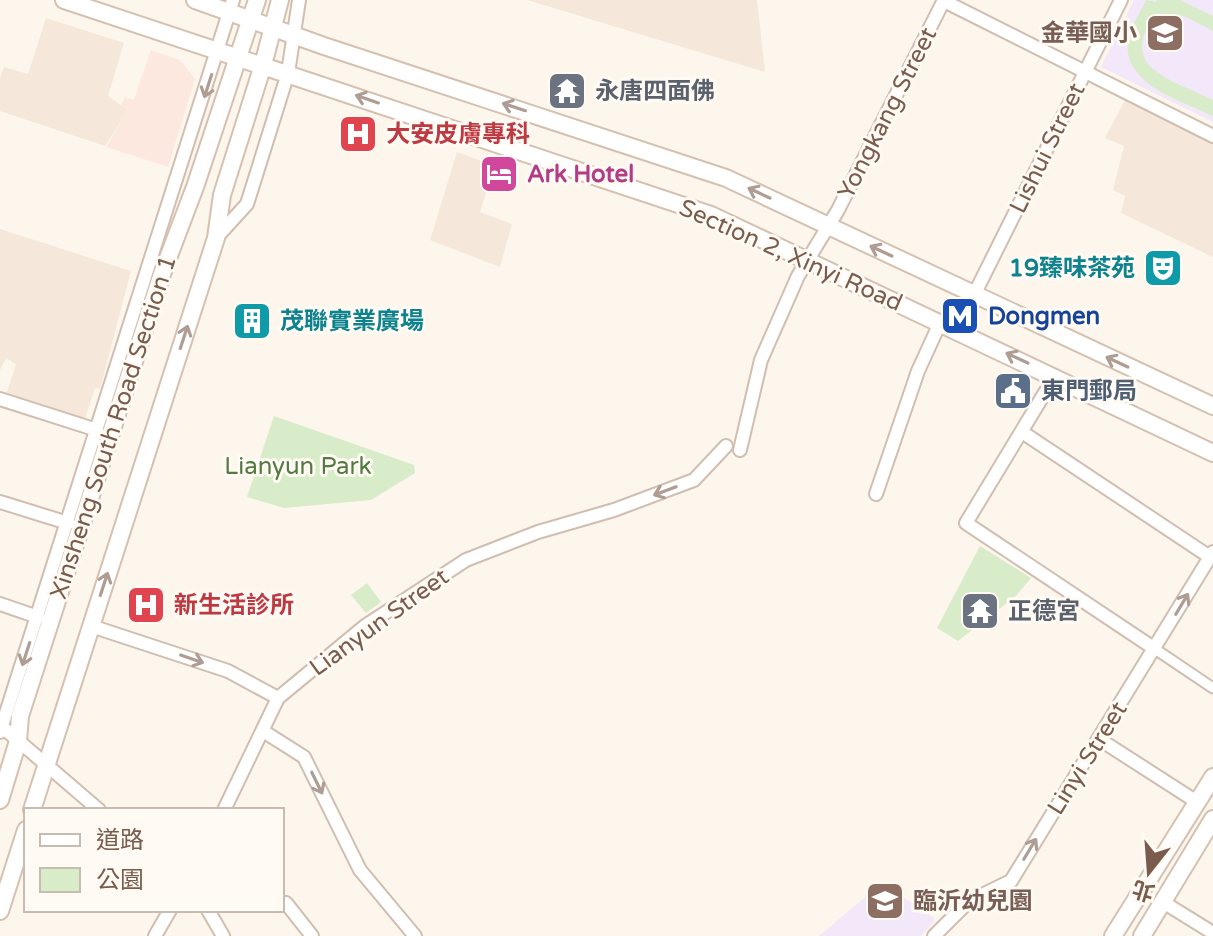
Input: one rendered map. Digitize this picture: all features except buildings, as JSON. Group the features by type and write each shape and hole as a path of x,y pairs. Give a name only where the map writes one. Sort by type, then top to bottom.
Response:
{"main road":[{"name":"Section 2, Xinyi Road","path":"64,0 711,215 1213,453"},
{"name":"Section 2, Xinyi Road","path":"195,0 232,6 253,19 324,46 726,178 1213,406"},
{"name":"Xinsheng South Road Section 1","path":"0,800 6,731 20,716 162,274 195,187 257,0"},
{"name":"Xinsheng South Road Section 1","path":"33,808 216,238 222,195 280,0"},
{"path":"1113,936 1213,777"},
{"path":"1142,936 1213,819"},
{"path":"0,911 24,836"}],"street":[{"name":"Xinsheng South Road Section 1","path":"216,238 247,204 288,73 299,0"},
{"name":"Lishui Street","path":"974,295 1121,0"},
{"path":"944,1 1213,136"},
{"name":"Yongkang Street","path":"829,226 944,1"},
{"name":"Xinsheng South Road Section 1","path":"6,731 38,617 232,6"},
{"path":"740,450 761,360 798,276 829,226"},
{"path":"876,494 918,371 940,323"},
{"path":"1055,376 966,523 1213,688"},
{"path":"0,399 97,430"},
{"path":"1022,432 1212,554"},
{"name":"Lianyun Street","path":"225,808 278,698 365,626 466,560 538,532 614,510 694,480 726,446"},
{"path":"0,502 68,523"},
{"name":"Linyi Street","path":"934,936 968,902 1011,881 1212,554"},
{"path":"0,604 38,617"},
{"path":"91,626 228,671 278,698"},
{"path":"6,731 97,808"},
{"path":"263,731 304,757 360,870 415,936"},
{"path":"1099,739 1197,802"},
{"path":"1163,902 1213,933"},
{"path":"286,903 312,936"},
{"path":"155,936 169,912"},
{"path":"209,912 223,936"}],"shaded area":[{"path":"527,0 757,0 765,72"},
{"name":"金華國小","path":"1134,0 1213,0 1213,122 1101,67"},
{"path":"46,18 124,43 108,96 128,110 105,146 0,111 0,79 4,67 28,74"},
{"path":"151,50 180,60 195,79 168,167 106,147 128,110 121,105 125,97 134,100"},
{"path":"1126,98 1213,143 1213,257 1121,213 1125,196 1113,190 1124,146 1105,138"},
{"path":"457,152 495,166 480,212 512,224 500,267 430,240"},
{"path":"0,229 131,271 100,389 95,388 85,419 6,395 16,364 6,358 0,370"},
{"name":"臨沂幼兒園","path":"882,883 934,918 921,936 819,936"}],"green space":[{"path":"1146,0 1180,0 1213,16 1213,31 1183,16 1164,15 1150,25 1142,48 1148,64 1169,80 1213,100 1213,116 1157,89 1135,69 1129,56 1128,41"},
{"name":"Lianyun Park","path":"274,416 414,465 415,473 371,500 284,508 247,497"},
{"path":"980,546 1031,578 1016,596 958,641 937,628"},
{"path":"367,583 381,602 366,613 351,595"}],"place":[{"name":"金華國小","path":"1165,33"},
{"name":"永唐四面佛","path":"567,91"},
{"name":"大安皮膚專科","path":"358,134"},
{"name":"Ark Hotel","path":"499,174"},
{"name":"19臻味茶苑","path":"1163,268"},
{"name":"Dongmen","path":"960,316"},
{"name":"茂聯實業廣場","path":"252,321"},
{"name":"東門郵局","path":"1013,391"},
{"name":"新生活診所","path":"146,605"},
{"name":"正德宮","path":"980,611"},
{"name":"臨沂幼兒園","path":"885,901"}]}
